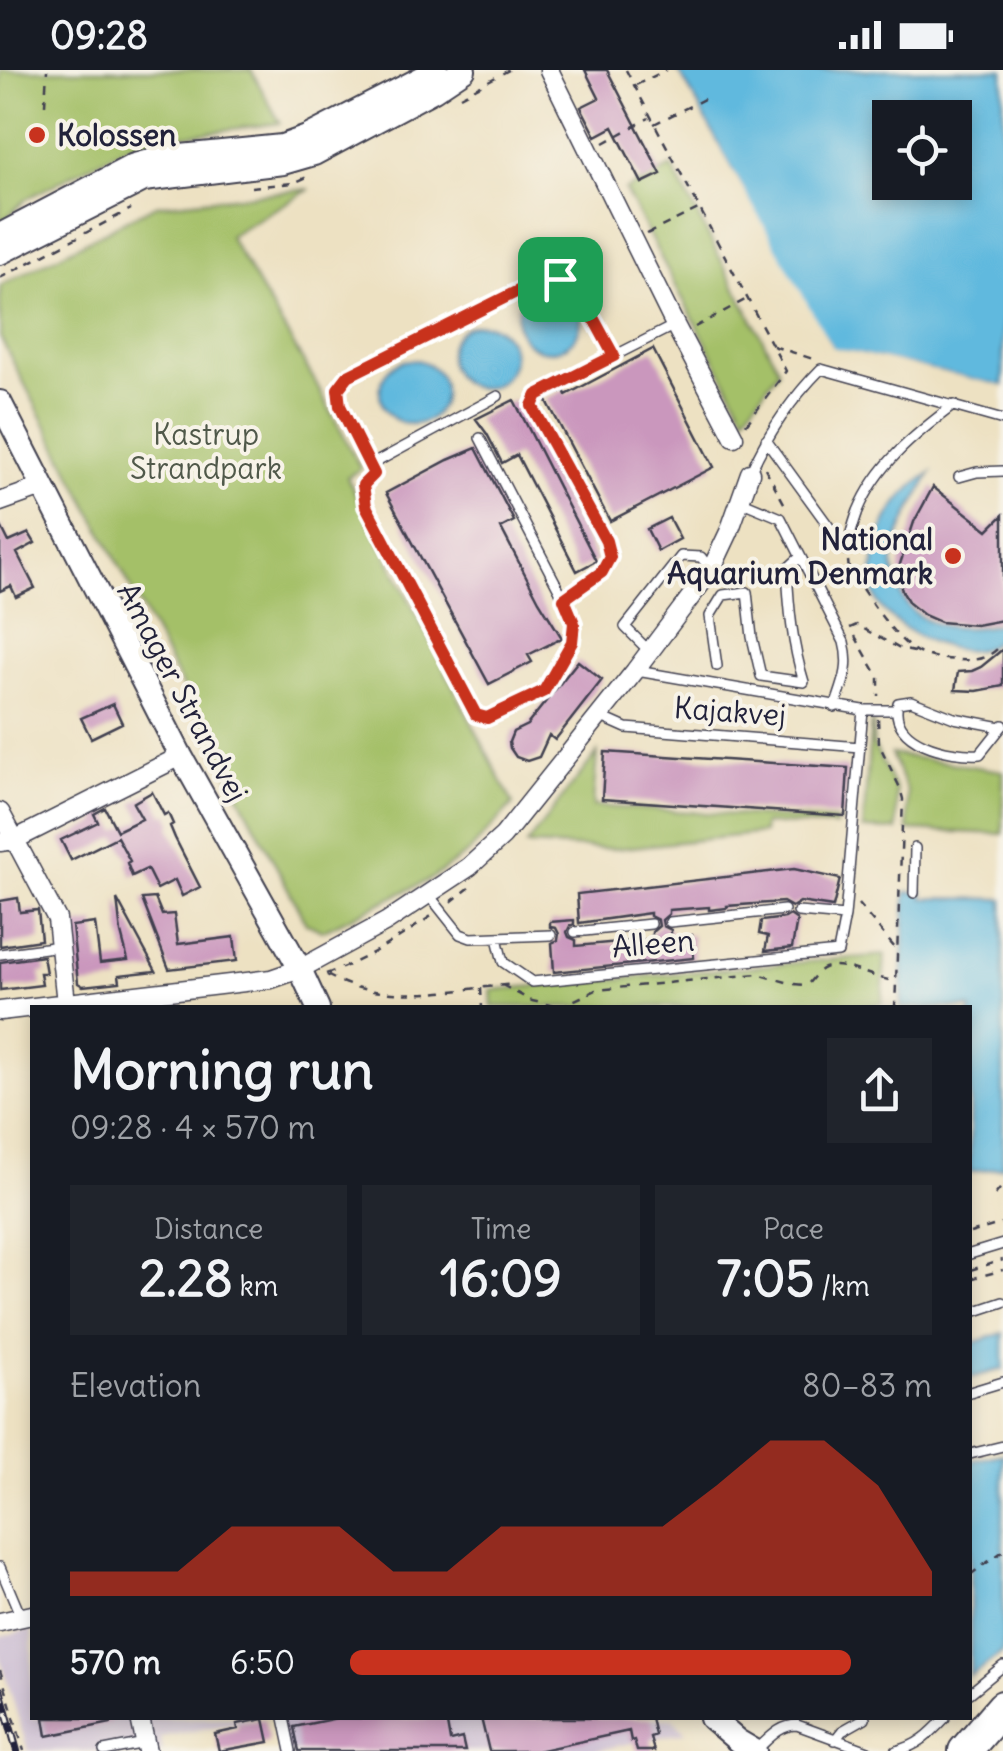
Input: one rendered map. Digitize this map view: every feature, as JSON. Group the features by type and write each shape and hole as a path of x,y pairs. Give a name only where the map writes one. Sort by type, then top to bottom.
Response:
{"highway":[{"path":"965,1751 1003,1708"},
{"path":"994,1751 1003,1736"}],"street":[{"path":"0,235 134,165 160,158 282,146 464,70"},
{"path":"549,70 678,330 739,432"},
{"path":"0,254 144,180 282,164 314,154 435,81"},
{"name":"Amager Strandvej","path":"0,402 182,756 317,1005"},
{"path":"50,1005 270,979 300,970 429,895 469,866 503,836 710,570 729,532 750,473"},
{"path":"0,502 42,487"},
{"path":"7,841 182,756"},
{"path":"0,812 7,841 57,919 66,1003"},
{"path":"0,1011 30,1007"},
{"path":"0,1622 27,1616"},
{"path":"140,1720 146,1747"},
{"path":"696,1720 730,1751"},
{"path":"713,1720 755,1751"}],"lane":[{"path":"480,438 574,623 572,642 544,691 487,718 476,715 366,506 363,485 374,474 340,406 338,389 348,376 542,279 560,279 577,288 614,356"},
{"path":"564,599 602,572 610,557 606,541 532,406 537,395 614,356 678,330"},
{"path":"750,473 785,409 821,368 1003,420"},
{"path":"369,466 498,396"},
{"path":"846,550 859,510 877,476 900,448 954,404"},
{"path":"766,440 846,550"},
{"path":"959,478 1003,471"},
{"path":"740,501 782,518 844,642 847,672 835,707"},
{"path":"649,651 625,628 682,556 701,557 710,570"},
{"path":"717,666 710,616 723,595 747,592 761,676 804,682 794,652 789,615 788,568 800,557"},
{"path":"634,671 835,707 896,710"},
{"path":"912,700 954,718 1002,726 980,754 959,756 918,742 902,728 896,710 898,703 912,700"},
{"path":"798,912 846,916 863,710"},
{"name":"Kajakvej","path":"599,716 626,728 860,746"},
{"path":"914,893 915,848"},
{"path":"429,895 460,934 471,938 551,935"},
{"path":"670,922 784,910"},
{"name":"Alleen","path":"532,982 838,952 846,916"},
{"path":"575,932 651,924"},
{"path":"497,938 503,962 532,982"},
{"path":"0,954 60,946"},
{"path":"972,1253 1003,1244"},
{"path":"972,1312 1003,1302"},
{"path":"972,1391 1003,1382"},
{"path":"972,1454 1003,1446"},
{"path":"0,1566 27,1616"},
{"path":"972,1691 1003,1666"},
{"path":"284,1720 291,1751"},
{"path":"835,1740 862,1720"},
{"path":"896,1751 927,1738 943,1720"},
{"path":"755,1751 790,1725 868,1751"},
{"path":"104,1751 146,1747"}],"path":[{"path":"45,105 47,70"},
{"path":"435,81 508,70"},
{"path":"626,70 786,371 739,432"},
{"path":"634,86 666,70"},
{"path":"654,124 706,98"},
{"path":"589,151 650,117"},
{"path":"244,188 294,183 321,171"},
{"path":"633,241 699,208"},
{"path":"0,278 128,210"},
{"path":"678,330 747,298"},
{"path":"772,345 811,357 821,368"},
{"path":"846,550 849,570 884,620 915,652"},
{"path":"850,628 857,625 900,649 933,658 988,657 1000,646"},
{"path":"847,892 897,950"},
{"path":"564,1005 596,990 758,974 807,985 825,967 836,966 896,981"},
{"path":"326,974 345,985 391,993 532,982"},
{"path":"502,985 532,1001 551,1005"},
{"path":"480,986 482,1005"},
{"path":"995,1195 1003,1185"},
{"path":"972,1232 1003,1224"},
{"path":"972,1269 1003,1260"},
{"path":"972,1279 1003,1270"},
{"path":"972,1574 1003,1551"},
{"path":"0,1670 24,1751"}],"shaded area":[{"path":"30,1630 30,1720 250,1720 161,1737 163,1751 28,1751 0,1657 0,1637"},
{"path":"276,1720 674,1720 686,1732 594,1751 283,1751"}],"green space":[{"path":"0,70 251,70 280,123 128,146 26,199 0,224"},
{"path":"672,167 779,370 745,416 625,190"},
{"name":"Kastrup Strandpark","path":"310,189 229,236 316,383 361,469 347,477 513,804 469,852 431,879 322,931 306,923 0,337 0,286 156,205"},
{"path":"871,723 873,744 896,790 897,830 863,829"},
{"path":"597,753 593,806 836,821 836,826 764,824 763,833 614,849 526,845"},
{"path":"891,754 1003,771 1003,834 908,830 907,791"},
{"path":"885,955 882,1003 873,1005 492,1005 491,990"}],"water":[{"path":"677,70 1003,70 1003,386 832,348 798,294"},
{"path":"549,287 572,296 581,319 572,342 549,351 526,342 517,319 526,296"},
{"path":"481,324 504,333 513,356 504,379 481,388 458,379 449,356 458,333"},
{"path":"412,360 435,369 444,392 435,415 412,424 389,415 380,392 389,369"},
{"path":"931,473 898,539 893,563 897,584 903,600 926,620 972,628 1003,623 996,640 983,649 964,650 922,638 902,627 877,601 874,562 887,519 906,493"},
{"path":"906,892 923,892 923,898 1003,899 1003,1167 972,1172 972,1005 901,1005"},
{"path":"1003,1333 1003,1369 972,1377 972,1343"},
{"path":"1003,1454 1003,1652 972,1675 972,1461"}],"pier":[{"path":"679,74 832,347 1003,386 1003,391 828,351 793,297 675,76"}],"building":[{"path":"585,70 607,70 661,174 642,183 613,127 596,136 581,107 599,98"},
{"path":"653,349 714,467 610,521 546,399 564,390 566,395"},
{"path":"514,400 596,561 577,571 517,455 502,463 476,419"},
{"path":"476,448 514,521 501,528 562,638 528,655 532,662 489,684 386,493"},
{"name":"National Aquarium Denmark","path":"933,487 988,530 1003,515 1003,620 976,625 940,622 909,603 902,591 900,564 914,522"},
{"path":"669,518 680,539 658,551 647,529"},
{"path":"0,524 9,542 29,533 35,543 17,553 35,588 16,597 11,586 0,591"},
{"name":"National Aquarium Denmark","path":"1003,649 1003,686 955,690 958,672 981,667"},
{"path":"578,661 602,680 555,740 549,735 539,757 527,761 516,757 509,742 513,732 527,725"},
{"path":"113,704 122,723 91,738 81,718"},
{"path":"605,752 848,768 845,816 602,799"},
{"path":"152,792 164,815 168,813 175,838 200,887 182,896 175,880 157,889 147,869 132,876 127,863 130,861 117,837 71,860 61,840 98,822 94,814 105,808 117,831 142,819 133,803"},
{"path":"794,869 840,879 833,907 800,902 792,907 783,902 669,910 662,920 663,926 671,930 671,937 692,935 694,958 554,972 552,943 559,934 550,922 574,920 567,932 576,940 576,946 652,939 652,932 659,926 650,913 579,923 577,894"},
{"path":"18,898 20,912 38,910 41,940 0,946 0,901"},
{"path":"155,898 162,915 174,914 178,944 234,937 237,961 169,969 142,899"},
{"path":"117,899 156,971 119,975 120,982 83,986 78,983 72,926 95,923 100,963 128,960"},
{"path":"790,915 797,920 792,948 765,951 768,936 759,934 761,921"},
{"path":"43,956 46,973 40,973 42,985 0,990 0,962"},
{"path":"44,1720 111,1720 111,1723 47,1736"},
{"path":"264,1720 269,1742 219,1751 215,1734 238,1729 237,1724"},
{"path":"327,1720 446,1720 450,1741 462,1738 465,1751 299,1751 294,1727"},
{"path":"481,1720 651,1720 655,1735 650,1737 654,1751 637,1751 629,1731 537,1751 489,1751"}],"railway":[{"path":"0,1690 17,1751"}],"place":[{"name":"Kolossen","path":"37,135"},
{"name":"National Aquarium Denmark","path":"953,556"}],"route":[{"path":"542,279 560,279 577,288 614,356 537,395 532,406 606,541 610,557 602,572 564,599 574,623 572,642 544,691 487,718 476,715 366,506 363,485 374,474 340,406 338,389 348,376 519,288 542,279"}]}
